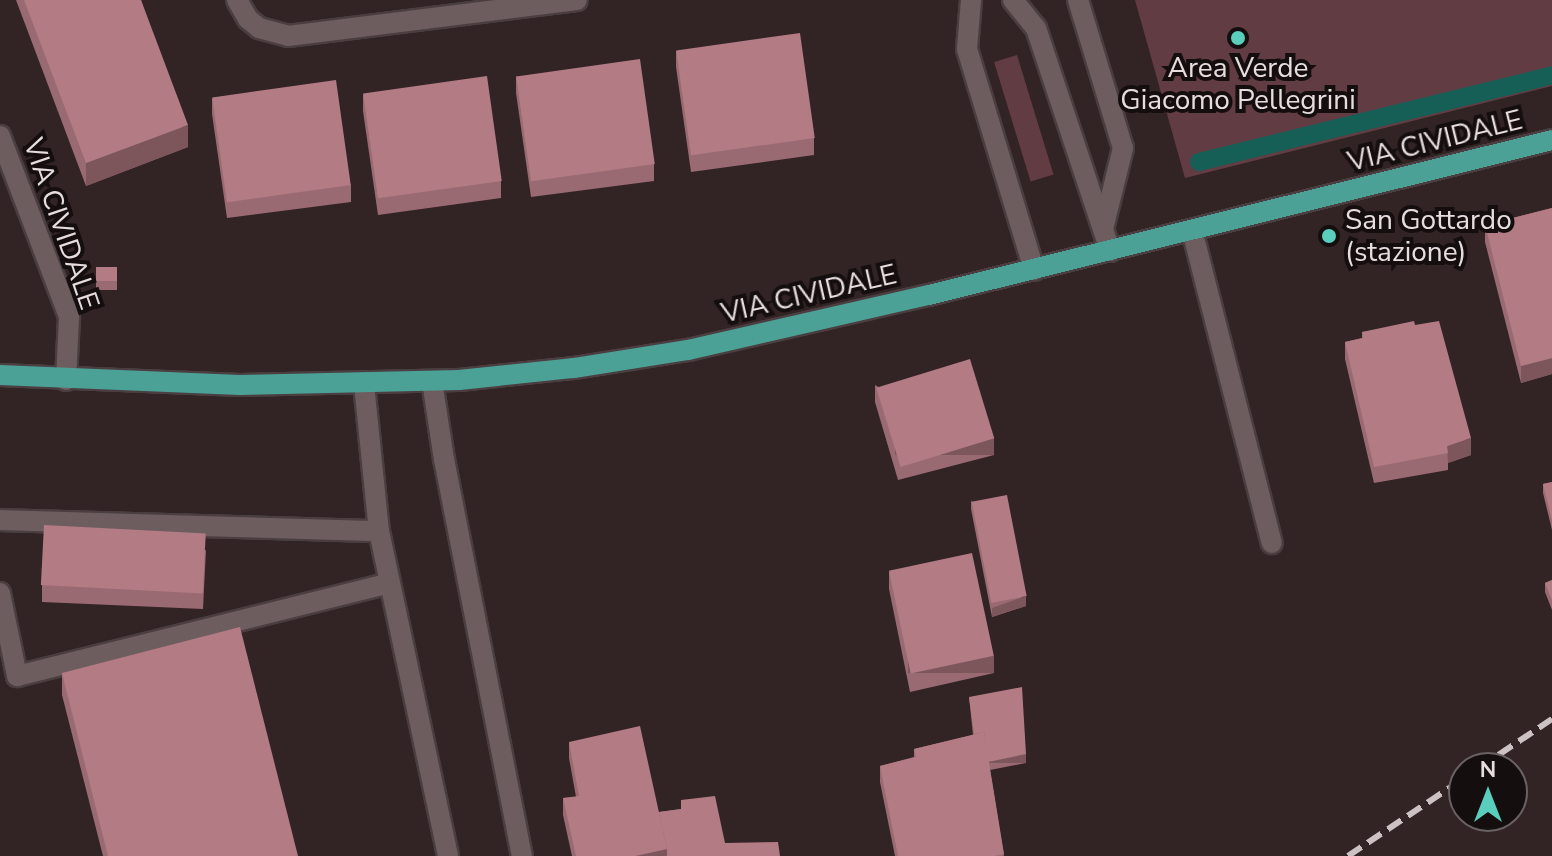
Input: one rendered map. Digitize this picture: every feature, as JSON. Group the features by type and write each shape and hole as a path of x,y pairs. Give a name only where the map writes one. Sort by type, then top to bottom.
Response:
{"main road":[{"name":"VIA CIVIDALE","path":"0,375 240,385 364,384 574,368 688,350 1034,270 1552,140"}],"street":[{"path":"237,0 248,19 259,28 288,36 577,0"},
{"path":"971,0 967,49 1034,270"},
{"path":"1013,0 1036,28 1110,251"},
{"path":"1078,0 1123,148 1103,229"},
{"name":"VIA CIVIDALE","path":"0,136 69,317 66,380"},
{"path":"1192,230 1272,543"},
{"path":"432,381 444,459 522,856"},
{"path":"364,384 379,531 448,856"},
{"path":"0,520 379,531"},
{"path":"0,593 17,676 390,583"}],"shaded area":[{"path":"1135,0 1552,0 1552,86 1185,178"},
{"path":"1017,55 1054,175 1031,182 994,62"}],"building":[{"path":"24,0 141,0 188,125 86,163"},
{"path":"800,33 815,138 691,155 676,50"},
{"path":"640,59 655,164 531,181 516,76"},
{"path":"487,76 502,181 378,198 363,93"},
{"path":"336,80 351,185 227,202 212,97"},
{"path":"1552,208 1552,358 1521,366 1485,225"},
{"path":"96,267 117,267 117,281 96,281"},
{"path":"1414,321 1415,325 1439,321 1471,438 1447,446 1448,453 1374,467 1345,342 1363,338 1362,332"},
{"path":"970,359 994,438 901,467 876,388"},
{"path":"1552,482 1552,521 1543,484"},
{"path":"1007,495 1027,596 991,603 972,502"},
{"path":"44,525 206,533 203,593 41,585"},
{"path":"972,553 994,656 911,673 889,571"},
{"path":"1552,580 1552,600 1545,583"},
{"path":"240,627 298,856 108,856 62,673"},
{"path":"1022,687 1026,754 988,762 984,732 974,734 969,697"},
{"path":"640,726 667,849 635,856 576,856 563,798 579,796 569,742"},
{"path":"984,732 1004,854 898,856 880,766 916,757 914,749"},
{"path":"715,796 725,843 778,842 780,856 667,856 659,812 681,809 681,800"}],"waterway":[{"path":"1199,162 1552,75"}],"railway":[{"path":"1503,752 1552,719"},
{"path":"1348,856 1448,789"}],"place":[{"name":"Area Verde Giacomo Pellegrini","path":"1238,38"},
{"name":"San Gottardo (stazione)","path":"1329,236"}]}
